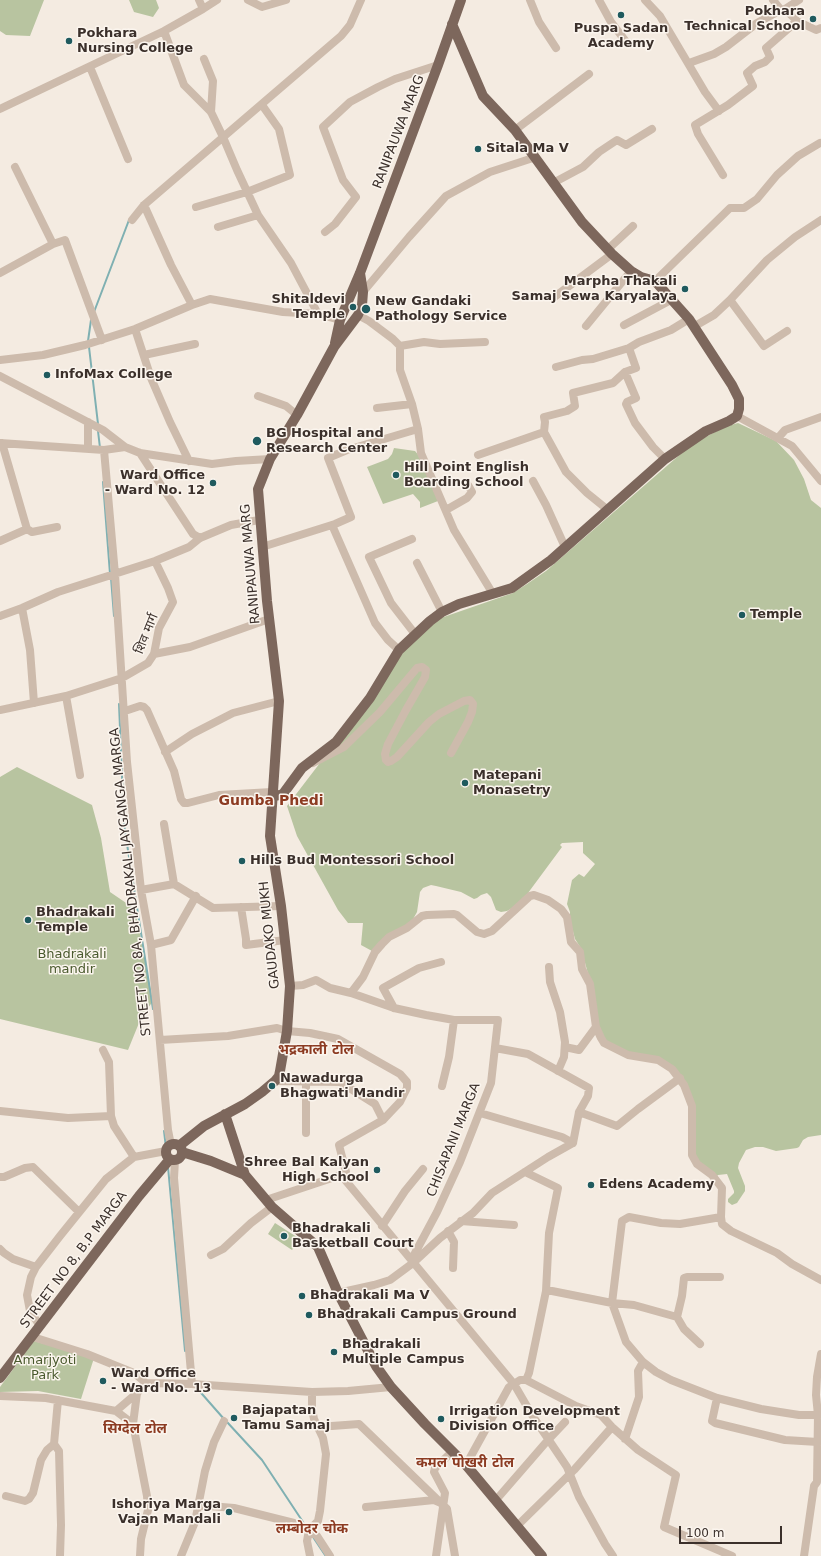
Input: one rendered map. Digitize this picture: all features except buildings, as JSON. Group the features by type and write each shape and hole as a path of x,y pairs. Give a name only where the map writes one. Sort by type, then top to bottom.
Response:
{"main road":[{"name":"RANIPAUWA MARG","path":"272,794 279,701 259,520 258,489 270,460 297,415 334,347 340,320 360,273 461,0"},
{"path":"272,794 284,794 302,768 336,742 370,698 399,650 415,634 442,612 459,604 512,588 551,560 665,459 706,431 737,416 739,409 739,399 732,385 692,322 655,281 641,277 631,271 610,252 582,222 515,130 483,96 452,24"},
{"path":"334,347 358,315 362,306 363,292 360,273"},
{"name":"GAUDAKO MUKH","path":"272,794 270,836 281,906 290,986 287,1032 280,1071 275,1081"},
{"path":"275,1081 256,1097 225,1114 245,1175 269,1203 318,1246 338,1293 376,1366 390,1387 466,1465 542,1556"},
{"name":"STREET NO 8, B.P MARGA","path":"0,1378 174,1152 204,1126 225,1114"},
{"path":"174,1152 211,1161 245,1175"}],"street":[{"path":"199,0 203,9"},
{"path":"0,109 90,68 164,31 218,0"},
{"path":"248,0 262,7 286,0"},
{"path":"132,220 144,205 341,36 350,25 361,0"},
{"path":"530,0 539,22 556,48"},
{"path":"599,0 611,22 627,43"},
{"path":"645,0 660,16 705,92 719,111"},
{"path":"773,0 797,21 816,30 821,28"},
{"path":"689,63 714,54 726,47 757,23 799,0"},
{"path":"723,175 694,125 719,111 753,86 747,73 755,66 765,62 770,57 766,48 797,21"},
{"path":"164,31 184,85 211,112 224,137 258,215 292,262 318,314"},
{"path":"204,59 213,81 211,112"},
{"path":"325,232 335,224 356,196 342,180 323,127 350,102 395,79 438,65"},
{"path":"90,68 128,159"},
{"path":"515,130 589,74"},
{"path":"196,207 247,192 290,175 280,129 262,104"},
{"path":"553,183 583,167 599,152 617,140 626,144 652,130"},
{"path":"655,281 730,208 744,208 757,199 776,175 798,156 820,142"},
{"path":"363,292 446,196 490,172 536,157"},
{"path":"15,167 53,244"},
{"path":"144,205 171,265 192,305"},
{"path":"218,226 258,215"},
{"path":"556,366 593,359 629,348 639,342 714,315 730,300 760,266 796,237 821,220"},
{"path":"553,298 610,252 633,226"},
{"path":"0,273 53,244 65,240 102,340"},
{"path":"586,326 631,271"},
{"path":"0,360 44,355 102,340 136,329 192,305 210,299 283,312 318,314 340,320"},
{"path":"624,325 671,300"},
{"path":"730,300 764,346 787,331"},
{"path":"358,315 369,321 400,346 400,370 412,404 422,453 454,530 493,594"},
{"path":"136,329 151,378 170,422 190,461"},
{"path":"400,346 424,342 440,344 485,342"},
{"path":"144,355 195,344"},
{"path":"608,510 587,493 566,472 544,432 544,417 567,411 575,406 573,393 613,383 625,372 636,368 629,348"},
{"path":"625,372 636,398 627,402 626,404 629,411 635,423 653,447 665,459"},
{"path":"0,376 103,430 125,447 140,453 212,464 236,461 270,460"},
{"path":"258,396 286,406 297,415"},
{"path":"377,408 412,404"},
{"path":"737,416 792,446 821,481"},
{"path":"778,438 785,430 821,418"},
{"path":"88,422 88,449"},
{"path":"262,547 351,517 328,458 347,450 418,429"},
{"path":"478,455 544,432"},
{"path":"57,527 32,532 27,529 1,443 104,450 125,447"},
{"name":"STREET NO 8A, BHADRAKALI JAYGANGA MARGA","path":"104,450 116,574 127,762 141,890 150,945 168,1130 174,1152 174,1178 192,1384"},
{"path":"140,453 193,534 200,538"},
{"path":"533,481 546,505 565,547"},
{"path":"446,510 467,498 472,492 468,485"},
{"path":"0,616 58,592 155,561 189,548 200,538 230,525 259,520"},
{"path":"332,524 375,623 388,640 399,650"},
{"path":"0,541 27,529"},
{"path":"412,539 369,557 391,603 415,634"},
{"name":"शिव मार्ग","path":"0,710 66,696 122,678 148,663 154,654 159,628 173,602 155,561"},
{"path":"417,563 442,612"},
{"path":"22,608 30,650 34,703"},
{"path":"154,654 190,647 269,619"},
{"path":"302,768 344,747 380,712 417,668 422,667 426,670 426,677 392,737 385,757 388,762 397,757 429,722 439,714 464,701 470,700 473,704 470,717 451,753"},
{"path":"66,696 80,775"},
{"path":"165,752 192,734 233,713 279,701"},
{"path":"125,711 140,706 144,707 174,771 181,799 184,803 219,795 272,794"},
{"path":"164,824 174,884"},
{"path":"141,890 174,884 196,896 213,908 281,906"},
{"path":"351,993 363,977 375,952 382,944 389,937 408,928 422,916 454,914 477,932 488,933 530,896 534,895 558,906 567,917 571,942 580,952 582,969 590,984 598,1034 604,1044 628,1054 658,1060 672,1069 680,1078 689,1095 692,1106 692,1155 697,1164 712,1175 722,1188 720,1217 722,1224 731,1231 777,1253 792,1264 821,1280"},
{"path":"150,945 171,940 196,896"},
{"path":"241,908 246,945 285,940"},
{"path":"394,1008 383,988 419,968 442,962"},
{"path":"549,967 550,982 560,1012 565,1047 564,1057 558,1071"},
{"path":"290,986 302,985 316,980 330,988 351,993 394,1008 454,1020 449,1057 442,1086"},
{"name":"CHISAPANI MARGA","path":"413,1263 414,1255 437,1212 480,1113 491,1083 498,1020 454,1020"},
{"path":"565,1047 579,1050 596,1026"},
{"path":"160,1040 228,1036 277,1028 287,1032 310,1033 338,1039 400,1074 407,1082 407,1088 400,1102 383,1120 339,1145 346,1172 269,1203 251,1224 224,1249 211,1255"},
{"path":"338,1293 374,1286 390,1280 413,1263 448,1231 473,1212 492,1193 573,1142 579,1112 588,1096 588,1088 528,1054 495,1048"},
{"path":"103,1050 109,1062 111,1116 114,1126 134,1157"},
{"path":"579,1112 618,1126 680,1078"},
{"path":"275,1081 340,1082 375,1104 383,1120"},
{"path":"306,1081 306,1133"},
{"path":"0,1111 68,1118 111,1116"},
{"path":"480,1113 562,1137 573,1142"},
{"path":"40,1326 30,1311 27,1295 31,1277 36,1267 106,1179 134,1157 174,1152"},
{"path":"0,1177 4,1177 25,1168 34,1168 79,1212"},
{"path":"382,1226 423,1169"},
{"path":"525,1172 558,1188 549,1233 546,1292 529,1373 526,1380"},
{"path":"341,1175 514,1384 548,1440 561,1458 570,1474 579,1498 613,1556"},
{"path":"720,1217 680,1224 661,1223 629,1217 622,1221 612,1303 626,1342 643,1362 656,1372 671,1380 717,1398 761,1409 799,1415 818,1416"},
{"path":"461,1221 514,1226"},
{"path":"448,1231 454,1242 453,1268"},
{"path":"0,1249 13,1259 36,1267"},
{"path":"700,1344 684,1329 677,1317 682,1296 684,1278 720,1277"},
{"path":"546,1292 552,1291 612,1303 634,1305 677,1317"},
{"path":"33,1337 87,1354 134,1373 146,1383 192,1384 312,1392 348,1391 390,1387"},
{"path":"804,1556 814,1486 817,1482 818,1416 816,1395 821,1354"},
{"path":"625,1439 639,1397 638,1371 643,1362"},
{"path":"466,1465 509,1386 520,1380 526,1380 576,1406 601,1415 638,1450 676,1475 664,1527 732,1556"},
{"path":"116,1411 146,1383"},
{"path":"310,1556 307,1540 309,1530 318,1522 325,1474 326,1454 323,1438 312,1409 312,1392"},
{"path":"137,1393 133,1424 147,1496 148,1510 141,1539 140,1556"},
{"path":"0,1396 32,1397 58,1400 116,1411 133,1424"},
{"path":"717,1398 712,1421 715,1423 785,1440 818,1442"},
{"path":"58,1400 54,1444 59,1451 61,1525 60,1556"},
{"path":"181,1556 195,1522 205,1471 214,1442 224,1421"},
{"path":"496,1500 565,1422"},
{"path":"318,1427 359,1424 444,1504 449,1512 455,1556"},
{"path":"517,1526 570,1474 612,1427"},
{"path":"6,1496 25,1501 29,1499 33,1493 41,1460 47,1450 54,1444"},
{"path":"436,1556 445,1493 434,1472 435,1468 453,1451"},
{"path":"366,1507 434,1500 444,1504"},
{"path":"198,1505 234,1508 294,1523 318,1536 330,1556"}],"green space":[{"path":"0,0 44,0 30,36 6,35 0,31"},
{"path":"129,0 156,0 159,8 153,17 134,12"},
{"path":"738,423 776,441 794,460 804,479 811,500 821,508 821,1135 808,1137 803,1140 797,1148 776,1151 763,1147 755,1147 746,1150 738,1168 745,1186 745,1191 737,1203 732,1205 728,1202 728,1199 734,1191 727,1174 718,1175 715,1178 695,1158 691,1099 677,1071 607,1043 600,1035 584,953 575,939 567,904 572,880 579,874 584,877 595,864 583,853 583,842 562,843 560,845 562,847 528,893 514,907 507,911 501,912 496,910 491,897 487,893 474,899 461,892 436,886 431,885 423,888 420,892 417,912 412,921 372,951 361,945 363,923 348,923 338,910 297,836 287,806 372,695 399,653 435,620 513,593 527,584 546,571 691,445 724,427"},
{"path":"394,448 415,451 421,458 438,501 420,508 420,502 413,494 383,504 367,467 388,459"},
{"name":"Bhadrakali mandir","path":"17,767 92,805 101,838 110,892 135,909 153,1001 141,1018 128,1050 0,1019 0,777"},
{"name":"Bhadrakali Basketball Court","path":"275,1223 300,1239 292,1250 268,1234"},
{"name":"Amarjyoti Park","path":"34,1341 94,1358 81,1399 38,1391 0,1392 0,1387"}],"waterway":[{"path":"94,312 129,220"},
{"path":"88,341 91,320"},
{"path":"89,347 98,424"},
{"path":"98,431 100,448"},
{"path":"103,482 110,574"},
{"path":"111,578 114,616"},
{"path":"119,704 124,825 153,1009"},
{"path":"164,1131 166,1148"},
{"path":"168,1167 185,1351"},
{"path":"195,1386 224,1419"},
{"path":"227,1422 262,1460 305,1525"},
{"path":"313,1537 325,1555"}],"place":[{"name":"Puspa Sadan Academy","path":"621,15"},
{"name":"Pokhara Technical School","path":"813,19"},
{"name":"Pokhara Nursing College","path":"69,41"},
{"name":"Sitala Ma V","path":"478,149"},
{"name":"Marpha Thakali Samaj Sewa Karyalaya","path":"685,289"},
{"name":"Shitaldevi Temple","path":"353,307"},
{"name":"New Gandaki Pathology Service","path":"366,309"},
{"name":"InfoMax College","path":"47,375"},
{"name":"BG Hospital and Research Center","path":"257,441"},
{"name":"Hill Point English Boarding School","path":"396,475"},
{"name":"Ward Office - Ward No. 12","path":"213,483"},
{"name":"Temple","path":"742,615"},
{"name":"Matepani Monasetry","path":"465,783"},
{"name":"Hills Bud Montessori School","path":"242,861"},
{"name":"Bhadrakali Temple","path":"28,920"},
{"name":"Nawadurga Bhagwati Mandir","path":"272,1086"},
{"name":"Shree Bal Kalyan High School","path":"377,1170"},
{"name":"Edens Academy","path":"591,1185"},
{"name":"Bhadrakali Basketball Court","path":"284,1236"},
{"name":"Bhadrakali Ma V","path":"302,1296"},
{"name":"Bhadrakali Campus Ground","path":"309,1315"},
{"name":"Bhadrakali Multiple Campus","path":"334,1352"},
{"name":"Ward Office - Ward No. 13","path":"103,1381"},
{"name":"Bajapatan Tamu Samaj","path":"234,1418"},
{"name":"Irrigation Development Division Office","path":"441,1419"},
{"name":"Ishoriya Marga Vajan Mandali","path":"229,1512"}],"district":[{"name":"Gumba Phedi","path":"271,801"},
{"name":"भद्रकाली टोल","path":"316,1050"},
{"name":"सिग्देल टोल","path":"135,1429"},
{"name":"कमल पोखरी टोल","path":"465,1463"},
{"name":"लम्बोदर चोक","path":"312,1529"}]}
